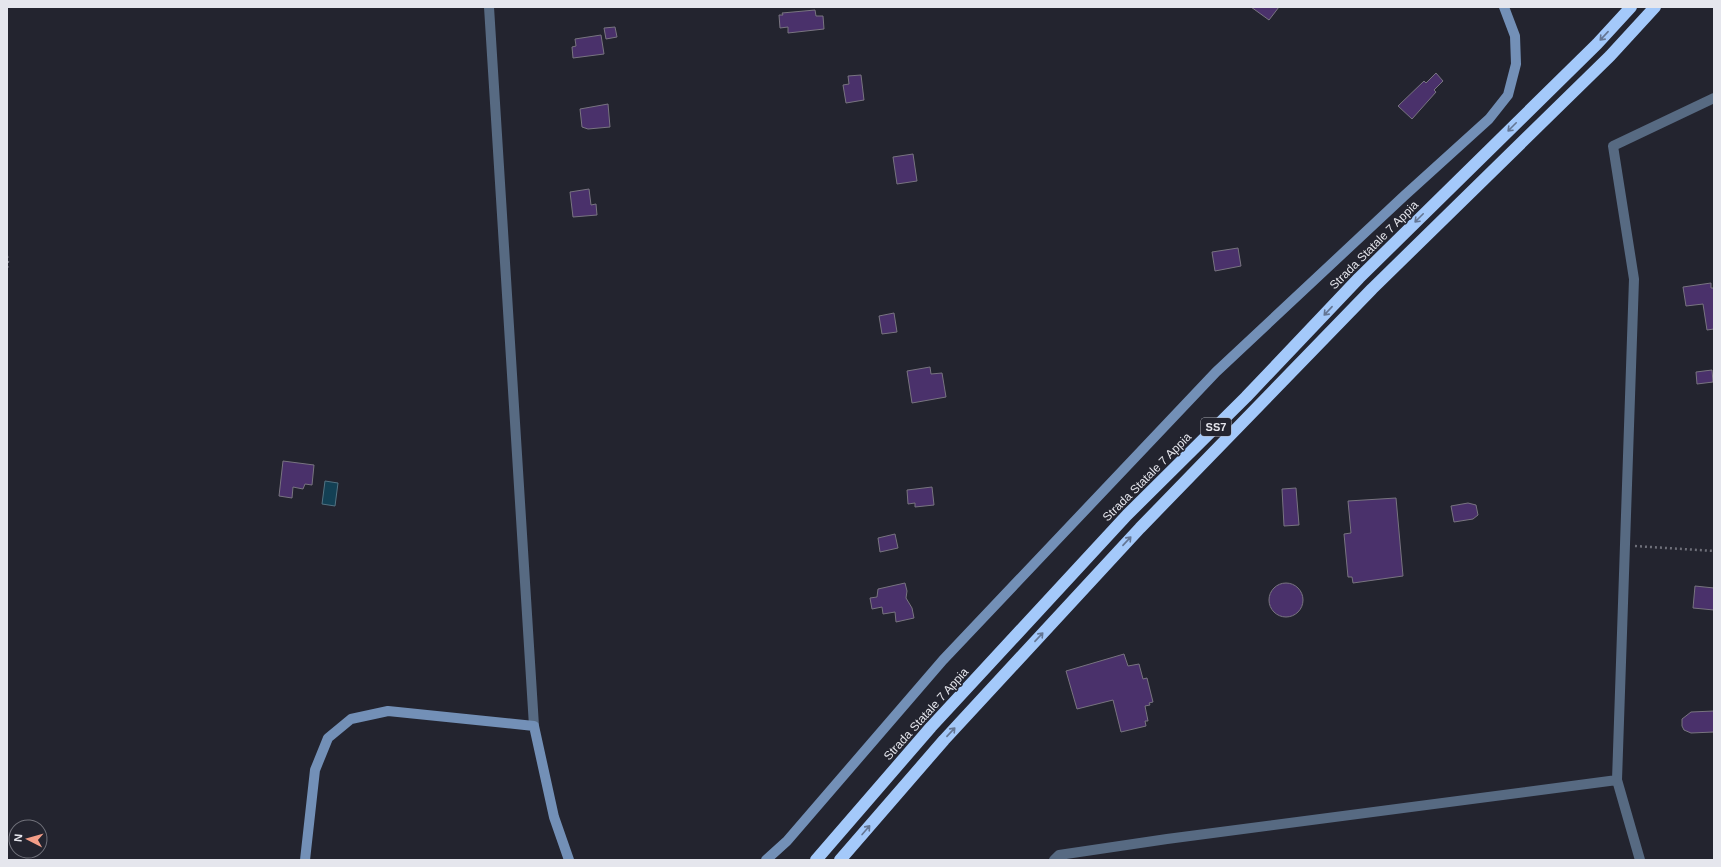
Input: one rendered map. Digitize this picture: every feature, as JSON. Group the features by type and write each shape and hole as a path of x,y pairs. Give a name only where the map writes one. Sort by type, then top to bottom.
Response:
{"highway":[{"name":"Strada Statale 7 Appia","path":"816,860 931,727 1127,515 1246,397 1359,278 1591,49 1631,7"},
{"name":"SS7","path":"840,860 944,740 1140,528 1372,289 1610,56 1655,7"}],"street":[{"path":"489,7 534,726 554,817 569,860"},
{"path":"766,860 787,841 943,660 1216,372 1404,196 1489,119 1508,95 1516,64 1515,36 1504,7"},
{"path":"1640,860 1617,780 1634,279 1613,146 1714,98"},
{"path":"305,860 315,770 328,738 350,719 388,711 534,726"},
{"path":"1054,860 1059,855 1167,839 1617,780"}],"path":[{"path":"7,256 7,269"},
{"path":"1625,545 1714,551"}],"water":[{"path":"325,481 338,483 335,506 322,504"}],"building":[{"path":"1251,7 1279,7 1269,20"},
{"path":"815,10 816,16 823,16 824,29 788,33 788,27 780,28 779,15 783,15 782,13"},
{"path":"615,27 617,37 606,39 604,28"},
{"path":"601,35 604,54 573,58 572,47 576,46 575,39"},
{"path":"1436,73 1443,81 1434,90 1436,92 1412,119 1398,106 1424,81 1426,83"},
{"path":"861,75 864,100 846,103 843,85 849,84 848,76"},
{"path":"608,104 610,127 588,129 582,127 580,109"},
{"path":"913,154 917,181 897,184 893,157"},
{"path":"589,189 591,205 596,204 597,215 573,217 570,192"},
{"path":"1238,248 1241,266 1215,271 1212,252"},
{"path":"1711,283 1711,288 1714,288 1714,329 1707,330 1703,304 1686,306 1683,287"},
{"path":"894,313 897,332 882,334 879,316"},
{"path":"930,367 931,374 942,373 946,397 912,403 907,371"},
{"path":"1712,370 1713,382 1697,384 1696,372"},
{"path":"283,461 314,465 312,485 305,484 303,489 293,487 292,498 279,496"},
{"path":"932,487 934,505 915,507 915,503 908,504 907,490"},
{"path":"1296,488 1299,525 1284,526 1282,489"},
{"path":"1396,498 1403,576 1353,583 1352,577 1348,577 1344,534 1351,533 1348,501"},
{"path":"1468,503 1476,505 1478,515 1473,519 1454,522 1451,506"},
{"path":"895,534 898,548 880,552 878,538"},
{"path":"905,583 907,591 906,598 912,608 914,618 896,622 895,612 883,614 882,607 872,609 870,598 877,597 878,589"},
{"path":"1283,583 1289,583 1293,584 1300,590 1303,600 1302,607 1296,614 1289,617 1283,617 1279,616 1272,610 1269,603 1269,597 1270,593 1276,586"},
{"path":"1695,586 1714,588 1714,610 1693,608"},
{"path":"1124,654 1128,666 1139,664 1143,679 1147,678 1153,702 1149,703 1150,705 1145,706 1148,721 1145,721 1146,726 1121,732 1113,700 1077,709 1066,671"},
{"path":"1714,711 1714,732 1691,733 1684,730 1682,726 1682,719 1691,712"}]}
